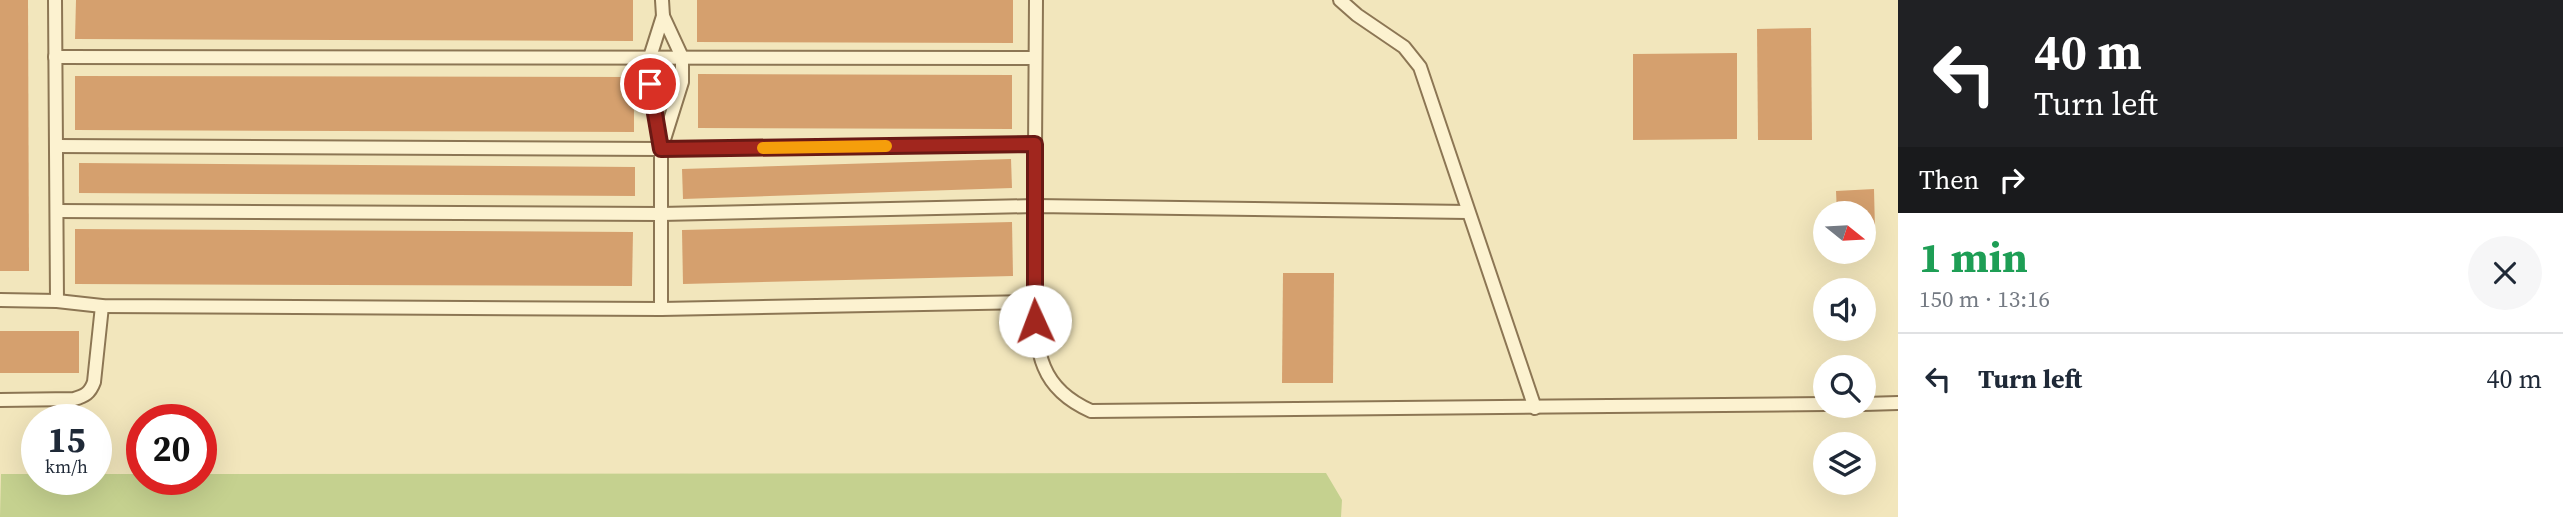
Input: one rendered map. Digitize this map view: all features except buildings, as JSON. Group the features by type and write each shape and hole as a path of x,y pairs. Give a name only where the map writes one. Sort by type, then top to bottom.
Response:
{"lane":[{"path":"55,0 57,301"},
{"path":"661,309 661,149 650,84 650,57 663,16 662,0"},
{"path":"1036,0 1036,340 1040,360 1048,377 1059,392 1075,404 1091,411 1813,404"},
{"path":"1340,0 1357,15 1405,47 1420,67 1535,408"},
{"path":"661,149 682,82 682,57 663,16"},
{"path":"55,57 1035,58"},
{"path":"55,146 661,149 1035,144"},
{"path":"57,211 660,214 1035,206 1468,212"},
{"path":"0,300 57,301 103,306 661,309 1034,302"},
{"path":"0,400 74,399 91,390 103,306"},
{"path":"1876,404 1898,403"}],"green space":[{"path":"1326,473 1342,500 1341,517 0,517 1,474 21,474 21,495 112,495 112,474 126,474 126,495 217,495 217,474"}],"slow traffic":[{"path":"763,148 886,146"}],"route":[{"path":"650,84 661,149 1035,144 1035,321"}]}
